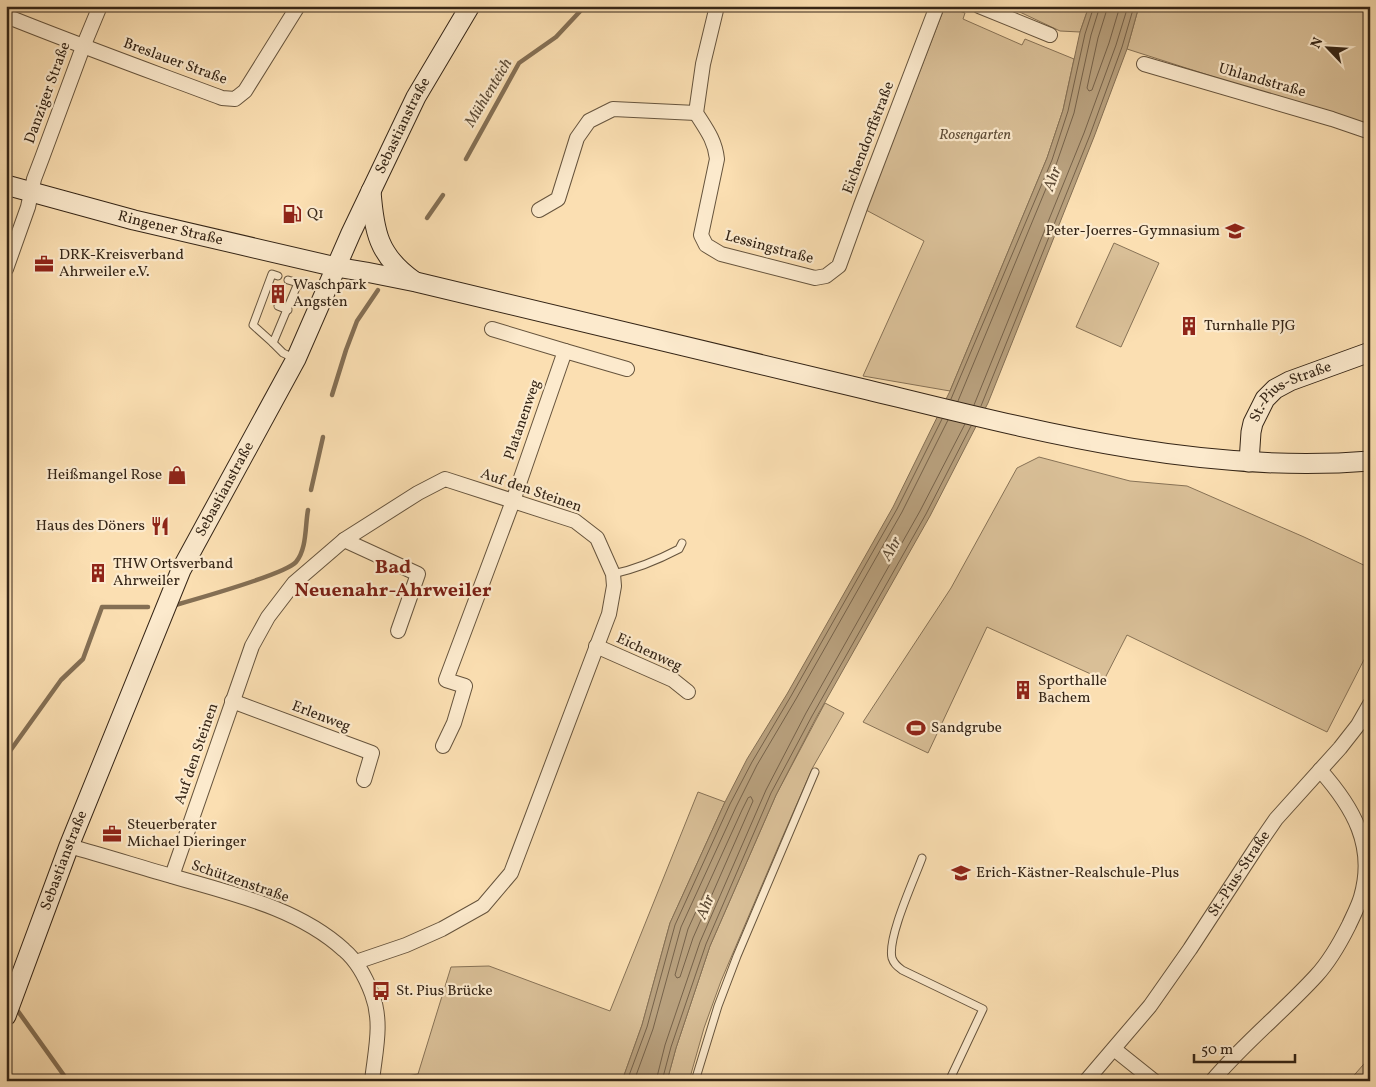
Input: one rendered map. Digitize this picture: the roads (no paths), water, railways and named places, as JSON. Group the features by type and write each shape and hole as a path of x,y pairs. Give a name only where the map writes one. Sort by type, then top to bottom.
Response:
{"main road":[{"name":"Sebastianstraße","path":"9,1008 69,846 182,570 296,359 371,190 416,97 470,6"},
{"name":"Ringener Straße","path":"6,185 134,220 336,267 416,282 908,400 1138,450 1249,462 1328,464 1370,461"},
{"path":"371,190 376,234 384,252 399,271 416,282"},
{"name":"St.-Pius-Straße","path":"1249,462 1250,432 1258,410 1265,399 1276,389 1290,382 1370,352"}],"street":[{"name":"Danziger Straße","path":"6,269 28,207 42,158 100,6"},
{"name":"Breslauer Straße","path":"83,47 111,55 222,98 234,99 245,90 298,6"},
{"path":"539,210 558,199 577,138 589,121 613,109 696,114 703,64 718,6"},
{"name":"Eichendorffstraße","path":"826,276 839,266 937,6"},
{"path":"979,6 1050,35"},
{"path":"6,16 83,47"},
{"name":"Uhlandstraße","path":"1144,64 1370,132"},
{"name":"Lessingstraße","path":"696,114 712,136 716,147 717,159 700,235 706,245 722,254 815,278 826,276"},
{"path":"492,329 627,370"},
{"name":"Platanenweg","path":"443,746 454,723 465,686 446,680 513,500 565,351"},
{"name":"Auf den Steinen","path":"172,876 252,646 268,617 294,583 344,540 445,479 575,520 598,538 613,574 614,586 609,614 511,873 483,906 406,945 356,962"},
{"path":"344,540 418,574 398,631"},
{"name":"Eichenweg","path":"596,646 673,680 688,692"},
{"name":"Erlenweg","path":"232,701 372,753 364,780"},
{"name":"St.-Pius-Straße","path":"1086,1081 1160,992 1276,819 1358,725 1370,704"},
{"path":"1212,1081 1229,1060 1317,975 1340,941 1361,898 1365,867 1362,836 1346,802 1320,770"},
{"name":"Schützenstraße","path":"69,846 254,900 287,914 329,937 356,962 372,995 377,1012 378,1039 372,1081"},
{"path":"1114,1049 1154,1081"}],"lane":[{"path":"278,276 272,274 265,301 252,325 283,353 296,359"},
{"path":"273,343 298,284 288,280"},
{"path":"283,296 292,299"},
{"path":"278,306 288,310"},
{"path":"613,574 632,570 660,558 680,549 682,543"},
{"path":"694,1081 715,1015 737,956 815,772"},
{"path":"922,858 894,936 892,958 895,966 902,970 983,1009 950,1079"}],"water":[{"name":"Ahr","path":"1089,6 1139,6 1127,49 1094,137 988,403 930,516 816,718 776,795 710,946 667,1081 622,1081 642,1025 670,923 725,802 747,759 787,694 893,507 950,391 1047,158 1063,110 1080,32"}],"waterway":[{"name":"Mühlenteich","path":"466,159 519,63 556,37 585,6"},
{"name":"Mühlenteich","path":"427,218 443,195"},
{"name":"Mühlenteich","path":"332,395 357,321 378,290"},
{"name":"Mühlenteich","path":"311,490 323,437"},
{"name":"Mühlenteich","path":"172,606 258,580 289,567 300,557 304,544 308,510"},
{"name":"Mühlenteich","path":"6,761 10,751 61,680 83,659 102,607 148,607"},
{"name":"Mühlenteich","path":"15,1007 68,1081"}],"place":[{"name":"Q1","path":"292,214"},
{"name":"Peter-Joerres-Gymnasium","path":"1235,231"},
{"name":"DRK-Kreisverband Ahrweiler e.V.","path":"44,264"},
{"name":"Waschpark Angsten","path":"278,294"},
{"name":"Turnhalle PJG","path":"1189,326"},
{"name":"Heißmangel Rose","path":"177,475"},
{"name":"Haus des Döners","path":"160,526"},
{"name":"THW Ortsverband Ahrweiler","path":"98,573"},
{"name":"Sporthalle Bachem","path":"1023,690"},
{"name":"Sandgrube","path":"916,728"},
{"name":"Steuerberater Michael Dieringer","path":"112,834"},
{"name":"Erich-Kästner-Realschule-Plus","path":"961,873"},
{"name":"St. Pius Brücke","path":"381,991"}],"district":[{"name":"Bad Neuenahr-Ahrweiler","path":"393,580"}],"park label":[{"name":"Rosengarten","path":"975,135"}]}
